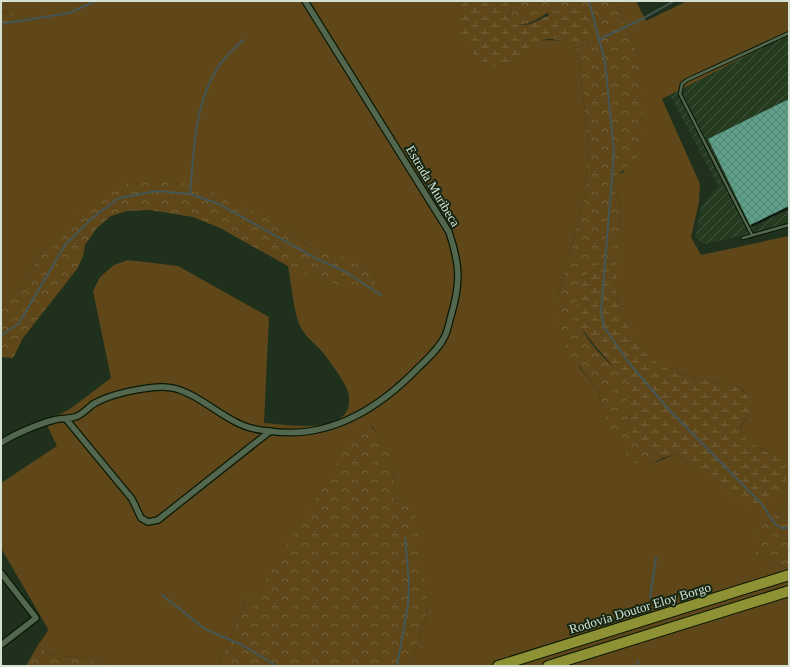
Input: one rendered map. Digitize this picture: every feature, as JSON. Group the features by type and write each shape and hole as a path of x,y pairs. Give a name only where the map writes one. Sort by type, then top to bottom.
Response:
{"highway":[{"name":"Rodovia Doutor Eloy Borgo","path":"498,666 789,575"},
{"path":"548,666 789,591"}],"street":[{"name":"Estrada Muribeca","path":"1,443 14,435 42,424 76,417 93,404 108,396 163,387 181,390 234,422 249,428 269,432 316,432 353,418 396,390 432,354 444,336 458,291 456,253 449,232 305,1"},
{"path":"66,419 132,499 141,518 148,522 158,520 269,432"},
{"path":"1,573 36,618 1,645"}],"lane":[{"path":"752,235 680,94 682,84 687,80 789,32"},
{"path":"743,238 789,225"}],"shaded area":[{"path":"789,21 789,226 704,244 695,237 701,208 718,185 664,84"}],"green space":[{"path":"1,1 463,1 460,6 508,69 536,41 564,41 576,49 579,60 588,142 586,191 558,297 579,367 599,391 601,406 648,465 676,454 697,468 783,462 769,452 746,442 741,434 740,428 751,412 748,398 739,387 675,373 651,360 628,329 621,313 615,288 621,207 613,184 617,175 624,172 639,57 620,13 613,1 636,1 646,21 687,1 789,1 789,34 662,99 700,184 699,202 691,237 701,255 789,236 789,508 780,512 759,532 757,556 789,569 789,666 411,666 428,608 402,503 394,500 394,478 391,461 384,445 372,426 253,602 247,599 218,666 109,666 86,658 49,655 38,645 48,631 47,627 1,548 1,483 57,446 45,421 70,409 111,378 93,291 100,277 114,265 128,260 178,266 269,317 264,423 304,426 333,422 343,416 349,406 348,392 341,378 330,362 304,333 300,326 294,306 288,266 332,283 376,280 366,266 309,247 283,227 168,178 43,249 20,289 10,296 1,296 1,30 3,30 8,11 1,13"},
{"path":"463,1 514,1 509,17 516,23 524,25 532,23 560,10 569,8 579,10 589,19 596,32 590,42 576,49 564,42 554,39 546,39 538,42 508,70 477,59 460,33 460,6"},
{"path":"514,1 613,1 620,13 639,57 643,111 641,149 634,163 617,175 613,184 621,207 618,265 614,260 582,282 579,295 578,316 585,334 598,351 624,379 629,395 630,428 643,443 663,458 648,465 632,462 614,437 601,406 599,391 568,352 557,317 558,297 586,191 588,141 579,60 576,49 590,42 547,13 527,24 514,24 509,17"},
{"path":"10,11 13,13 15,20 10,27 1,30 1,13"},
{"path":"168,178 231,198 283,227 309,247 356,260 371,270 376,281 372,285 363,289 350,289 295,270 220,228 193,217 150,210 127,211 111,216 97,228 85,245 83,256 77,269 23,338 13,358 1,357 1,296 10,296 20,289 43,249 78,213 99,197 132,181"},
{"path":"605,258 614,260 618,265 615,288 621,313 639,345 651,359 675,373 739,387 749,398 751,412 740,427 742,434 746,440 752,444 777,456 783,462 788,472 779,493 763,509 743,505 676,454 663,458 635,439 629,426 627,390 624,379 580,326 577,316 577,298 582,282 593,265"},
{"path":"363,420 373,428 380,437 390,456 394,477 394,500 402,503 415,512 428,608 411,666 218,666 247,599 253,601"},
{"path":"789,508 789,569 757,556 755,543 756,537 763,526 778,513"},
{"path":"38,645 49,655 86,658 109,666 26,666"}],"building":[{"path":"789,99 789,206 750,225 708,139"}],"waterway":[{"path":"1,24 69,13 96,1"},
{"path":"589,1 605,62 614,152 601,312 604,327 629,363 671,412 761,503 775,524 782,528 789,528"},
{"path":"598,40 640,20 674,1"},
{"path":"190,194 196,128 204,97 218,67 243,40"},
{"path":"1,336 19,323 65,245 91,219 119,198 157,191 190,194 219,204 317,259 346,272 381,295"},
{"path":"397,666 408,604 409,583 405,538"},
{"path":"650,598 656,558"},
{"path":"162,595 205,629 242,645 277,666"},
{"path":"637,666 638,661"}]}
